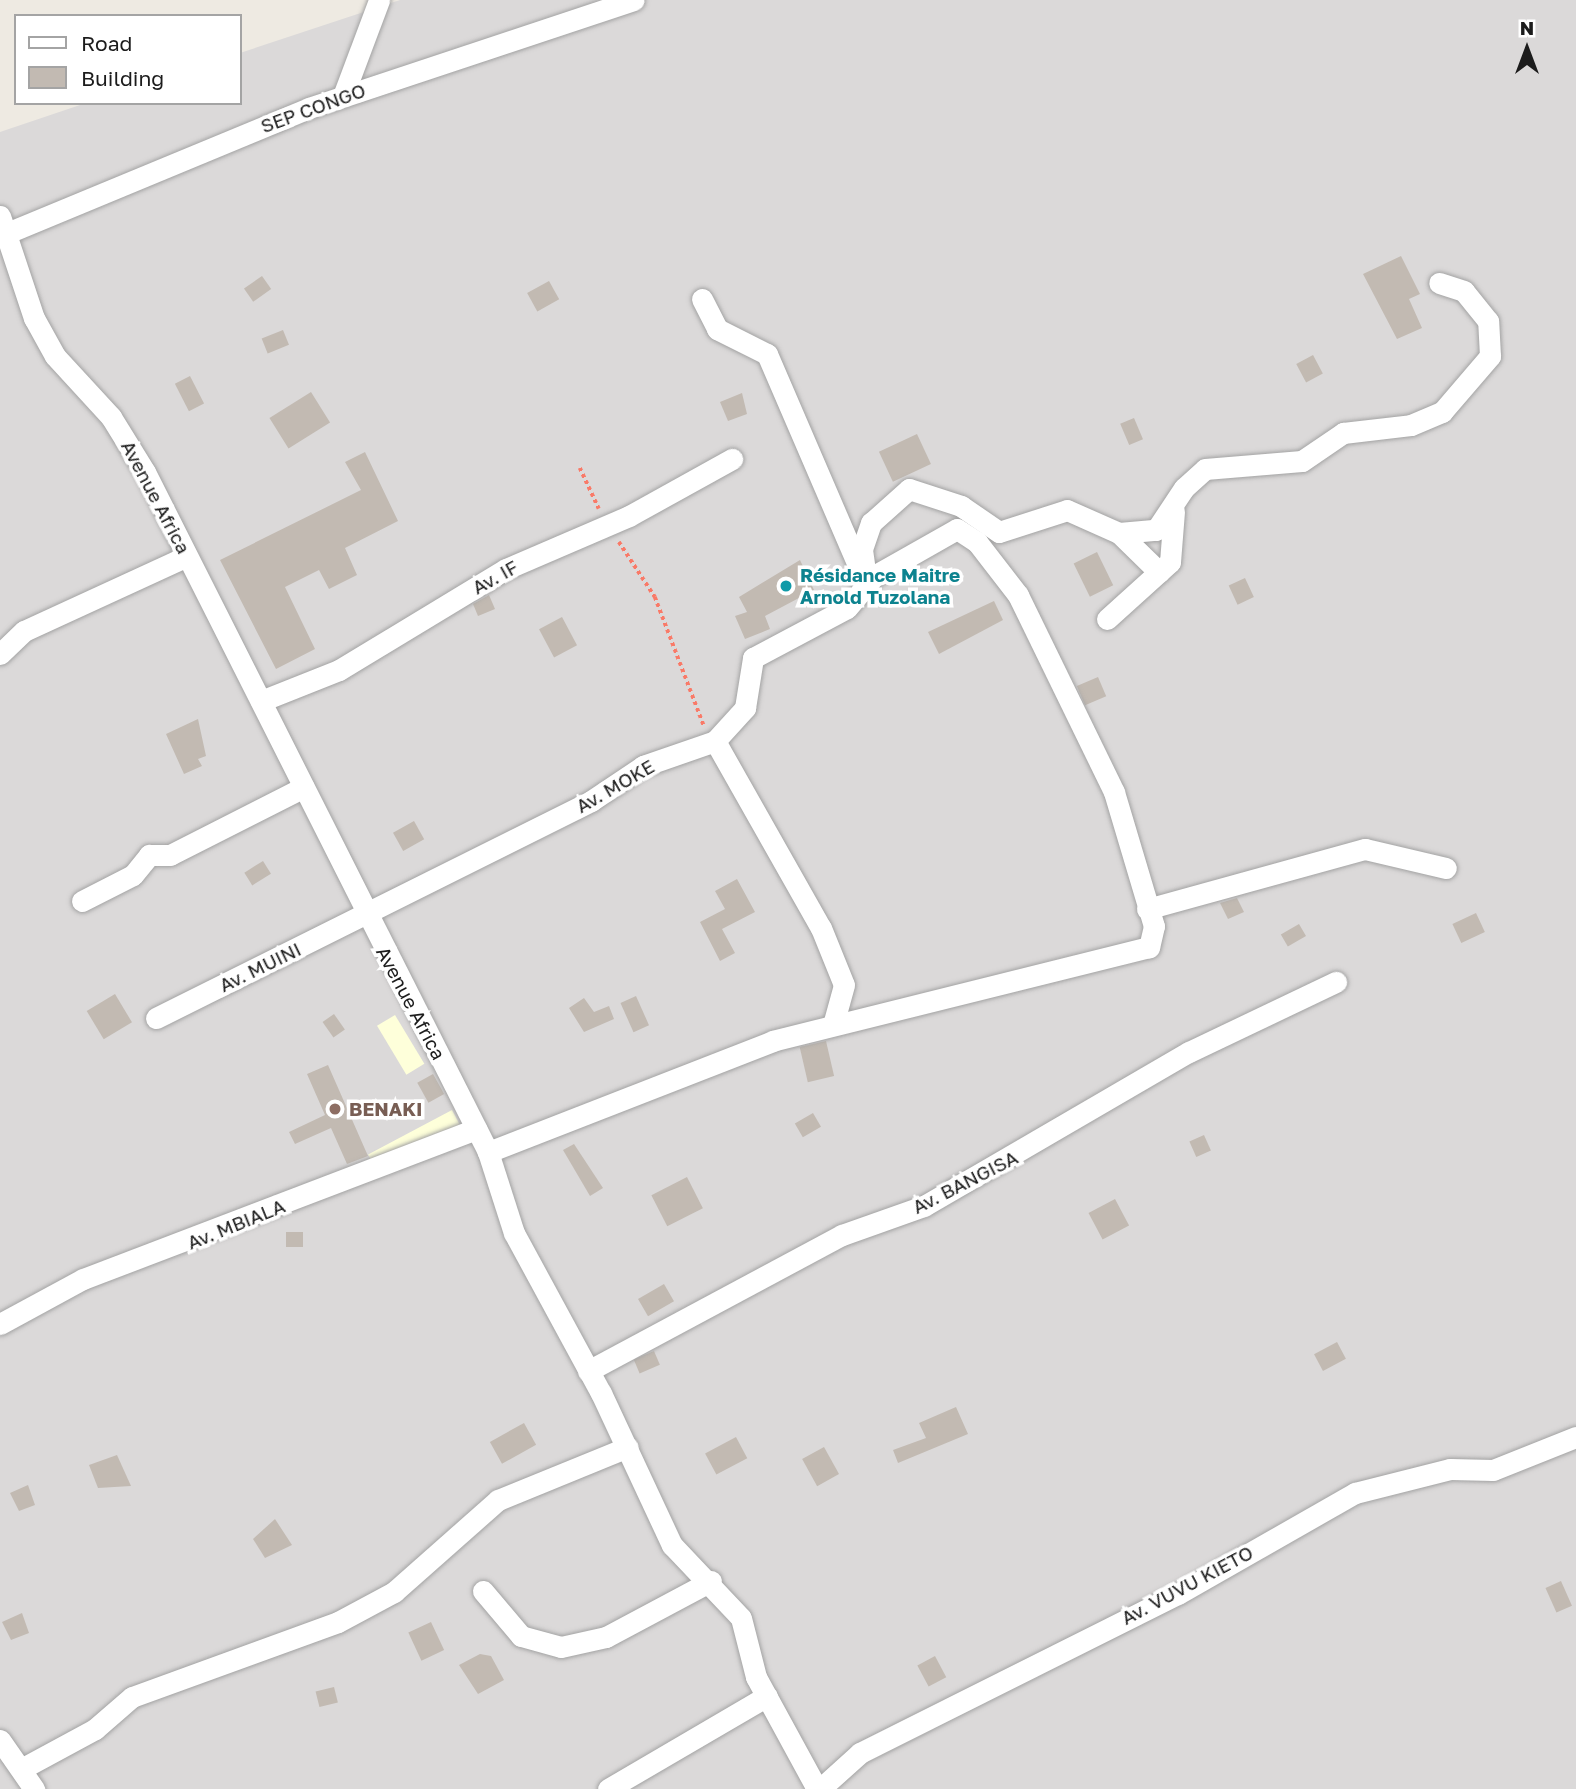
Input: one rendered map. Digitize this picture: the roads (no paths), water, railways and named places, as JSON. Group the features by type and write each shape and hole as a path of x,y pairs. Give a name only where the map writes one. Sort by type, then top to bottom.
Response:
{"street":[{"path":"342,96 379,0"},
{"name":"SEP CONGO","path":"2,228 342,96 634,0"},
{"name":"Avenue Africa","path":"2,228 34,318 55,356 111,417 187,555 365,915 488,1152 514,1233 628,1447 672,1545 711,1581 741,1618 755,1677 818,1789"},
{"path":"1107,619 1170,562 1174,511 1184,488 1205,469 1302,461 1343,433 1410,425 1442,412 1490,356 1488,321 1464,291 1439,283"},
{"path":"702,299 717,329 767,354 867,585"},
{"name":"Av. IF","path":"261,701 339,670 506,569 629,516 732,458"},
{"path":"867,585 862,549 871,523 909,489 961,506 999,531 1067,510 1119,533 1159,572"},
{"path":"1119,533 1156,530 1174,511"},
{"name":"Av. MOKE","path":"365,915 591,801 643,766 712,740 745,708 753,658 848,608 867,585 957,529 999,565 1018,594 1114,792 1147,909"},
{"path":"0,654 24,631 187,555"},
{"path":"712,740 821,928 844,985 833,1026"},
{"path":"82,901 133,875 149,855 170,855 304,787"},
{"path":"488,1152 706,1063 833,1026 1139,953 1155,938 1147,909 1365,849 1446,868"},
{"name":"Av. MUINI","path":"156,1018 365,915"},
{"name":"Av. BANGISA","path":"588,1371 842,1235 924,1206 1189,1052 1336,982"},
{"name":"Av. MBIALA","path":"0,1324 83,1279 476,1129"},
{"name":"Av. VUVU KIETO","path":"818,1789 860,1753 1178,1594 1355,1493 1450,1469 1493,1470 1576,1437"},
{"path":"23,1768 95,1729 132,1697 338,1622 394,1592 498,1500 628,1447"},
{"path":"483,1591 521,1636 561,1647 606,1637 711,1581"},
{"path":"608,1789 767,1696"},
{"path":"0,1740 23,1768 34,1789"}],"place":[{"name":"Résidance Maitre Arnold Tuzolana","path":"786,586"},
{"name":"BENAKI","path":"335,1109"}]}
